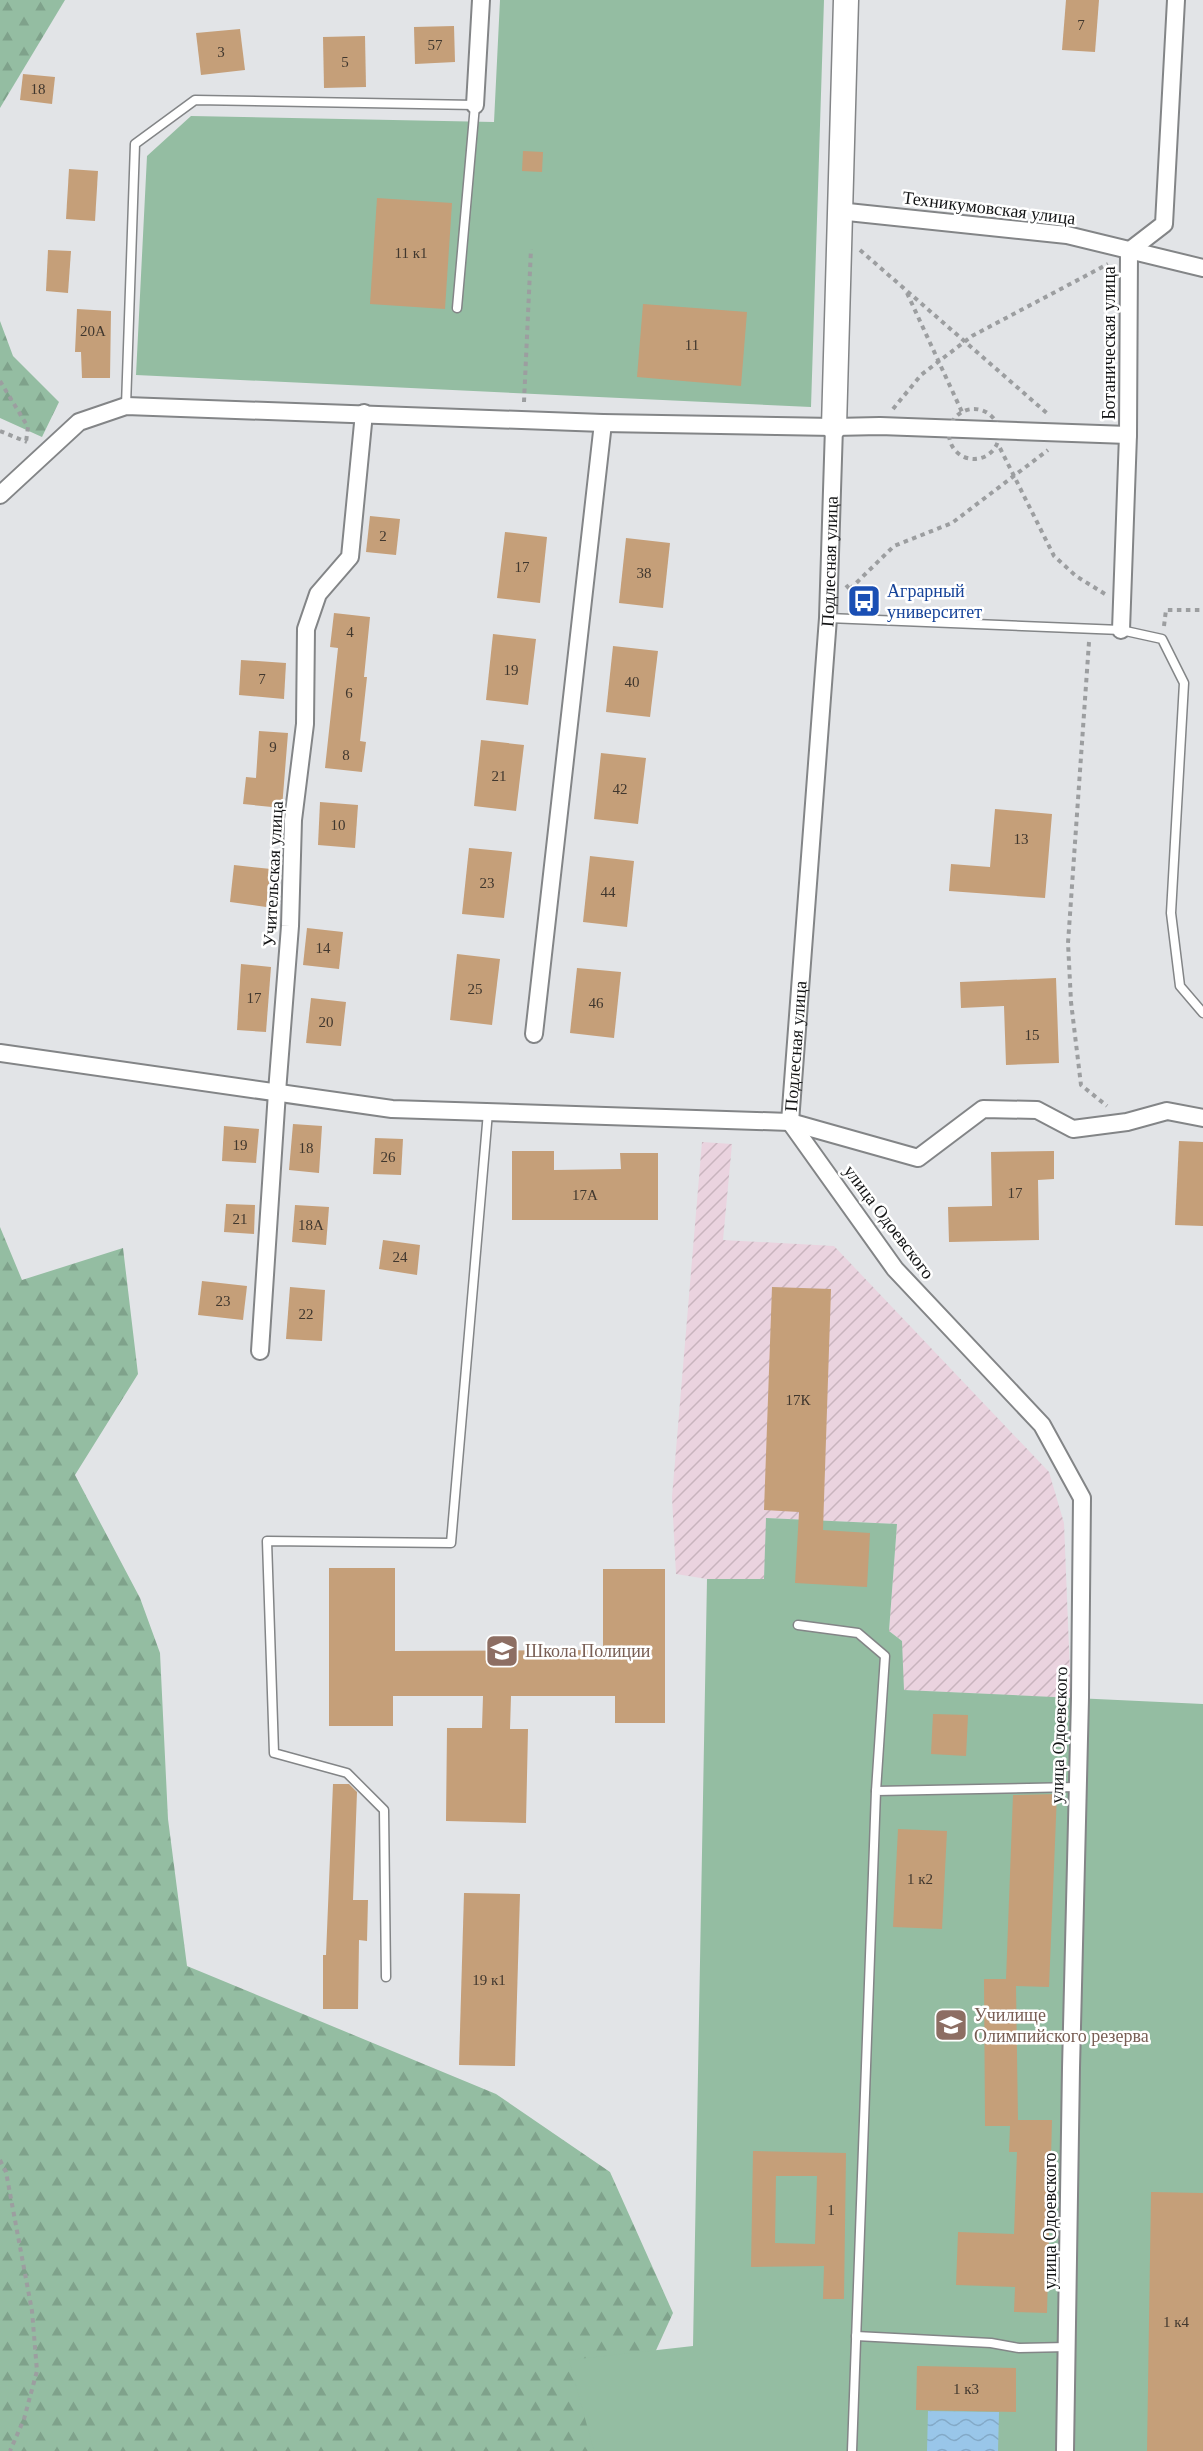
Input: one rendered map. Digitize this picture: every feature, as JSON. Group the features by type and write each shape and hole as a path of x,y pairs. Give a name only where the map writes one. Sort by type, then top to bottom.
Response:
{"street":[{"path":"475,105 481,0"},
{"name":"Подлесная улица","path":"790,1122 828,618 838,211 846,0"},
{"name":"Ботаническая улица","path":"1121,630 1128,435 1129,251 1164,224 1176,0"},
{"name":"Техникумовская улица","path":"838,211 1067,235 1203,268"},
{"path":"0,495 79,422 126,406 524,418 603,423 880,426 1128,435"},
{"name":"Учительская улица","path":"260,1351 290,926 293,820 305,724 306,629 318,594 350,557 364,413"},
{"path":"534,1034 603,423"},
{"path":"0,1053 392,1109 790,1122 918,1158 983,1109 1037,1110 1073,1129 1127,1122 1167,1111 1203,1119"},
{"name":"улица Одоевского","path":"790,1122 895,1269 1042,1425 1082,1498 1065,2451"}],"lane":[{"path":"126,406 135,144 195,100 475,105 458,308"},
{"path":"828,618 1121,630 1162,639 1184,683 1170,913 1180,986 1203,1013"},
{"path":"386,1977 384,1810 347,1773 274,1754 267,1541 451,1543 488,1112"},
{"path":"798,1625 858,1633 885,1656 876,1791 852,2451"},
{"path":"876,1791 1077,1787"},
{"path":"856,2336 991,2343 1019,2348 1068,2347"}],"path":[{"path":"850,589 894,546 952,523 1070,433 855,246"},
{"path":"524,418 531,249"},
{"path":"880,426 921,375 965,342 1129,251"},
{"path":"905,290 962,412"},
{"path":"0,381 28,427 26,442"},
{"path":"0,431 47,450"},
{"path":"998,444 1054,556 1076,576 1122,602"},
{"path":"1162,639 1166,610 1203,610"},
{"path":"1090,630 1068,943 1071,1002 1081,1085 1127,1122"},
{"path":"0,2160 6,2172 32,2312 37,2371 24,2419 10,2451"}],"shaded area":[{"path":"702,1142 732,1144 723,1240 834,1246 1049,1472 1064,1523 1071,1698 903,1690 902,1641 889,1631 897,1524 767,1518 764,1579 707,1579 676,1574 672,1497"}],"green space":[{"path":"0,0 65,0 0,108"},
{"path":"500,0 824,0 811,407 136,375 147,156 191,116 494,122"},
{"path":"0,321 13,356 59,402 42,437 0,418"},
{"path":"0,1227 22,1280 123,1248 138,1374 75,1475 140,1598 160,1653 168,1819 187,1966 496,2094 610,2172 673,2313 627,2414 613,2451 0,2451"},
{"name":"Училище Олимпийского резерва","path":"766,1518 897,1524 889,1631 902,1641 904,1690 1203,1704 1203,2451 594,2451 569,2360 693,2346 707,1579 764,1579"}],"water":[{"path":"928,2411 999,2412 998,2451 927,2451"}],"building":[{"path":"1066,0 1099,0 1095,52 1062,50"},
{"path":"454,26 455,62 415,64 414,27"},
{"path":"240,29 245,70 201,75 196,33"},
{"path":"365,36 366,87 324,88 323,37"},
{"path":"23,74 55,77 52,104 20,100"},
{"path":"523,151 543,152 542,172 522,171"},
{"path":"69,169 98,171 95,221 66,219"},
{"path":"377,198 452,203 445,309 370,304"},
{"path":"48,250 71,251 68,293 46,291"},
{"path":"643,304 747,312 741,386 637,377"},
{"path":"77,309 111,311 110,378 82,378 81,352 75,352"},
{"path":"370,516 400,519 396,555 366,552"},
{"path":"505,532 547,537 540,603 497,598"},
{"path":"626,538 670,543 663,608 619,603"},
{"path":"334,613 370,617 364,677 367,677 360,741 366,742 362,772 325,768 338,648 330,647"},
{"path":"493,634 536,639 528,705 486,700"},
{"path":"613,646 658,651 650,717 606,712"},
{"path":"241,660 286,663 284,699 239,695"},
{"path":"259,731 288,733 282,808 243,804 246,777 256,778"},
{"path":"481,740 524,745 516,811 474,806"},
{"path":"601,753 646,758 638,824 594,819"},
{"path":"320,802 358,805 355,848 318,845"},
{"path":"995,809 1052,814 1045,898 949,891 951,864 990,867"},
{"path":"469,848 512,852 504,918 462,914"},
{"path":"590,856 634,861 627,927 583,922"},
{"path":"234,865 271,869 266,907 230,902"},
{"path":"307,928 343,932 339,969 303,965"},
{"path":"457,954 500,959 492,1025 450,1020"},
{"path":"241,964 271,967 266,1032 237,1030"},
{"path":"577,968 621,972 614,1038 570,1033"},
{"path":"1056,978 1059,1063 1006,1065 1004,1006 961,1008 960,982"},
{"path":"311,998 346,1002 341,1046 306,1043"},
{"path":"293,1124 322,1126 319,1173 289,1170"},
{"path":"224,1126 259,1129 256,1163 222,1161"},
{"path":"375,1138 403,1139 401,1175 373,1174"},
{"path":"1179,1141 1203,1142 1203,1226 1175,1225"},
{"path":"512,1151 554,1151 554,1170 621,1169 620,1153 658,1153 658,1220 512,1220"},
{"path":"1054,1151 1054,1179 1038,1180 1039,1240 949,1242 948,1207 992,1206 991,1152"},
{"path":"226,1204 255,1205 254,1234 224,1232"},
{"path":"295,1205 329,1207 326,1245 292,1242"},
{"path":"383,1240 420,1245 417,1275 379,1269"},
{"path":"202,1281 247,1286 243,1320 198,1315"},
{"path":"290,1287 325,1290 322,1341 286,1339"},
{"path":"772,1287 831,1289 823,1530 870,1533 867,1587 795,1583 799,1512 764,1510"},
{"path":"329,1568 395,1568 395,1651 603,1650 603,1569 665,1569 665,1723 615,1723 615,1696 511,1696 510,1729 528,1729 526,1823 446,1821 447,1728 482,1728 483,1696 393,1696 393,1726 329,1726"},
{"path":"933,1714 968,1715 966,1756 931,1754"},
{"path":"333,1784 349,1784 357,1792 353,1900 368,1900 367,1941 359,1940 358,2009 323,2009 323,1955 326,1955"},
{"path":"1057,1794 1049,1987 1016,1986 1018,2120 1052,2120 1047,2313 1014,2312 1015,2287 956,2285 958,2232 1014,2234 1017,2152 1009,2152 1010,2126 985,2126 984,1979 1006,1979 1013,1795"},
{"path":"898,1829 947,1831 942,1929 893,1927"},
{"path":"464,1893 520,1894 515,2066 459,2065"},
{"path":"753,2151 846,2153 844,2299 823,2299 824,2266 751,2267","holes":["776,2176 817,2176 815,2244 775,2243"]},
{"path":"1151,2192 1203,2193 1203,2451 1147,2451"},
{"path":"917,2366 1016,2368 1016,2412 916,2410"}],"place":[{"name":"Аграрный университет","path":"864,601"},
{"name":"Школа Полиции","path":"502,1651"},
{"name":"Училище Олимпийского резерва","path":"951,2025"}]}
